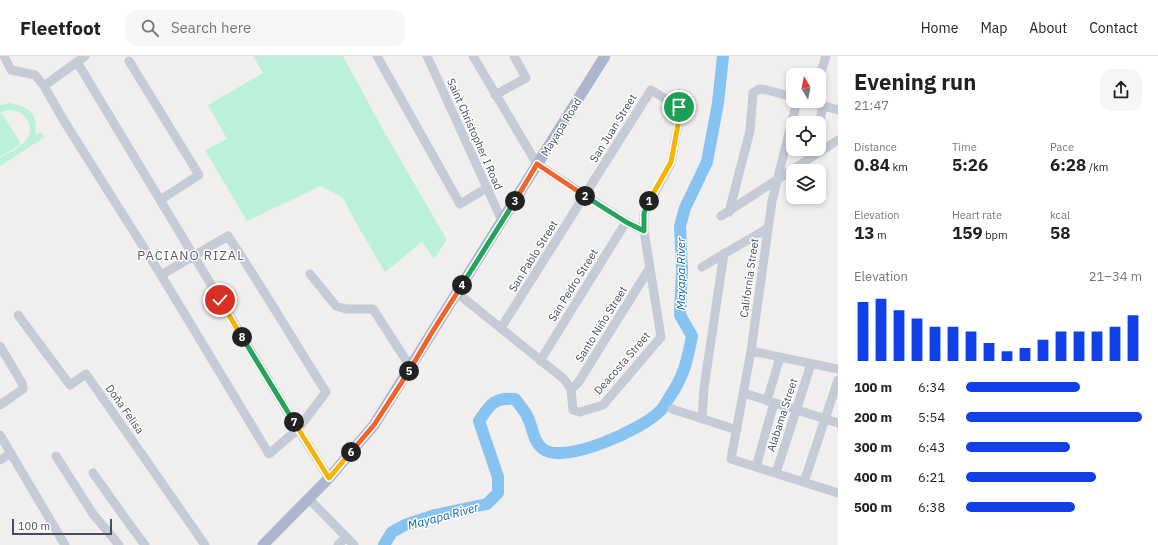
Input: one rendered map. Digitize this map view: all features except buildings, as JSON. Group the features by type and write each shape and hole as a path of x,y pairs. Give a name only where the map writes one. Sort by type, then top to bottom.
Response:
{"main road":[{"name":"Mayapa Road","path":"263,545 329,478 374,425 605,56"}],"street":[{"path":"0,58 4,56 11,70 35,75 44,86 64,121 161,275 269,454 298,429 326,392 266,294 228,236 161,275"},
{"path":"44,86 85,56"},
{"path":"377,56 460,204 487,188"},
{"name":"Saint Christopher I Road","path":"427,56 502,221"},
{"path":"473,56 537,164 626,222 644,231"},
{"path":"496,95 526,78 514,56"},
{"path":"822,68 826,56"},
{"path":"129,61 199,174 160,200"},
{"path":"76,62 329,478"},
{"path":"729,212 750,131 753,93 759,89 786,95"},
{"name":"San Juan Street","path":"585,196 652,90 679,107 680,114 671,162 644,213 644,231"},
{"path":"826,107 838,110"},
{"name":"California Street","path":"756,467 731,459 751,351 772,202 795,108"},
{"path":"826,146 838,140"},
{"path":"721,216 778,179 809,156"},
{"name":"San Pablo Street","path":"501,328 585,196"},
{"name":"San Pedro Street","path":"540,361 626,222"},
{"path":"702,267 768,228"},
{"name":"Deacosta Street","path":"572,389 573,410 580,412 603,405 661,337 644,231"},
{"path":"702,419 704,388 724,253"},
{"name":"Santo Niño Street","path":"572,389 582,376 649,269"},
{"path":"310,274 336,306 351,310 373,310 411,368"},
{"path":"457,293 564,379 572,389"},
{"name":"Doña Felisa","path":"18,315 70,385 86,374 205,545"},
{"path":"0,346 22,383 23,389 0,405"},
{"path":"751,351 838,369"},
{"path":"780,357 756,467 838,491"},
{"name":"Alabama Street","path":"776,473 811,364"},
{"path":"804,482 838,380"},
{"path":"744,393 838,423"},
{"path":"672,409 737,430"},
{"path":"0,435 65,545"},
{"path":"0,460 10,454"},
{"path":"56,456 93,514 119,545"},
{"path":"93,473 145,545"},
{"path":"309,499 354,545"},
{"path":"338,545 346,537"}],"green space":[{"path":"253,56 343,56 382,128 447,240 434,259 422,242 385,272 343,198 321,186 247,221 205,150 227,139 208,105 263,73"},
{"path":"9,103 22,106 31,112 34,116 36,128 35,135 41,132 45,137 0,166 0,158 14,150 26,140 30,127 28,121 19,112 7,110 0,113 0,105"},
{"path":"2,113 21,144 0,157 0,114"}],"waterway":[{"name":"Mayapa River","path":"384,545 392,532 405,525 435,515 487,504 498,493 498,477 479,421 490,406 497,401 502,399 515,399 524,410 539,446 554,453 585,449 603,443 638,427 664,407 682,376 692,336 680,315 682,269 680,226 685,208 707,162 718,103 723,56"}],"district":[{"name":"PACIANO RIZAL","path":"191,255"}],"route":[{"path":"220,300 329,478 374,425 537,164 626,222 644,231 644,213 646,207 671,162 680,114 679,107"}]}
